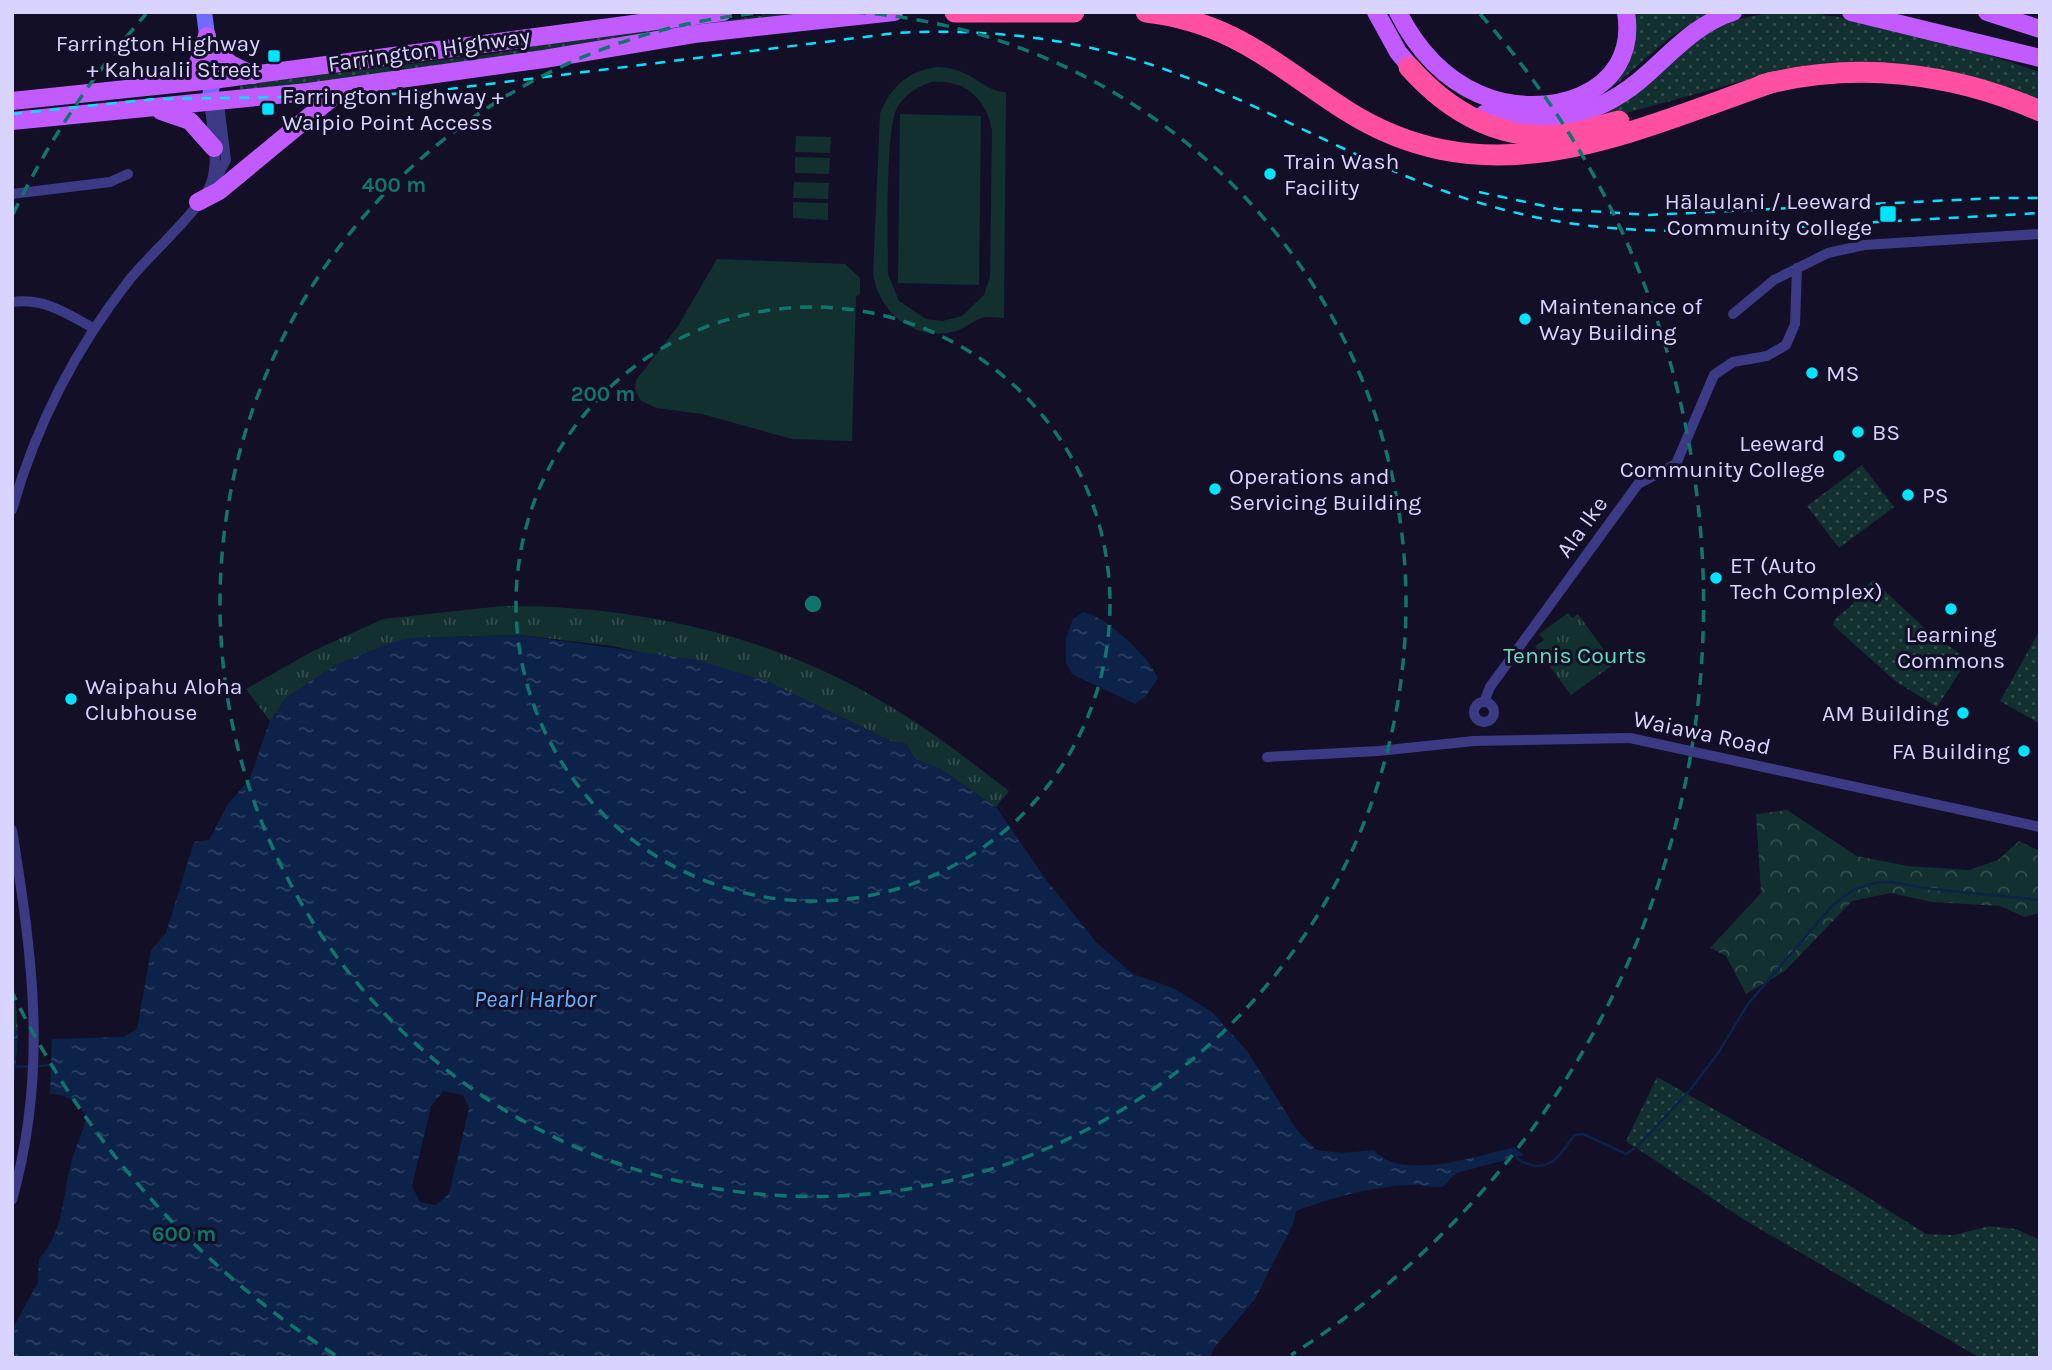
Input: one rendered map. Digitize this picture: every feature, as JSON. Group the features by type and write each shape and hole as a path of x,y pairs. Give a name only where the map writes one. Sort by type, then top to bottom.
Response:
{"highway":[{"path":"955,12 1074,12"},
{"path":"1146,12 1194,20 1216,28 1256,48 1349,113 1374,126 1406,139 1459,152 1516,156 1569,150 1773,82"},
{"path":"1409,68 1427,87 1471,119 1497,128 1534,135 1584,131 1773,82 1826,72 1897,72 1936,79 2040,111"}],"main road":[{"name":"Farrington Highway","path":"12,101 253,75 723,12"},
{"name":"Farrington Highway","path":"12,121 214,101 544,59 694,34 894,12"},
{"path":"1376,12 1409,68 1445,96 1479,113 1523,122 1559,120 1610,102 1698,30 1733,12"},
{"path":"1398,12 1423,51 1449,76 1497,101 1530,106 1565,103 1602,83 1623,51 1627,27 1626,12"},
{"path":"1851,12 2040,58"},
{"path":"1895,12 2040,58"},
{"path":"1987,12 2040,29"},
{"path":"171,84 181,81 197,65 208,41 232,65 253,75"},
{"path":"198,202 219,191 333,94 351,84"},
{"path":"140,107 187,119 202,132 214,148"}],"street":[{"path":"204,12 214,101 211,186"},
{"path":"12,510 22,476 51,404 93,328 130,278 198,202 223,169 226,159 214,101"},
{"path":"12,194 110,182 128,174"},
{"path":"1733,314 1774,280 1828,253 1864,245 2040,234"},
{"name":"Ala Ike","path":"1485,702 1490,687 1638,484 1676,464 1714,375 1733,362 1767,356 1786,345 1795,324 1797,268"},
{"path":"12,302 37,301 48,304 93,328"},
{"name":"Waiawa Road","path":"1267,757 1378,751 1474,741 1630,738 2040,827"},
{"path":"12,830 33,974 36,1028 34,1090 12,1200"}],"green space":[{"path":"789,12 847,12 240,93 240,85 492,54 585,38"},
{"path":"1629,12 1709,12 1668,39 1619,82 1590,100 1500,109 1462,97 1429,73 1453,89 1502,107 1599,90"},
{"path":"1777,12 1810,13 1877,24 1944,41 2040,72 2040,106 1945,75 1758,77 1608,118 1603,115 1634,94 1708,33 1750,16"},
{"path":"950,68 990,88 1006,92 1004,318 984,317 956,331 938,334 911,328 900,321 882,300 873,274 880,114 895,88 910,76 928,69","holes":["931,82 964,87 972,93 985,109 992,130 990,277 984,295 962,316 943,321 926,319 899,301 888,274 889,162 893,120 897,108 908,95"]},
{"path":"900,114 981,116 979,285 898,283"},
{"path":"796,136 831,137 830,153 795,152"},
{"path":"795,157 830,158 829,174 795,173"},
{"path":"794,182 829,183 828,199 793,198"},
{"path":"793,202 828,203 828,220 793,218"},
{"path":"717,259 845,264 860,278 860,295 856,296 852,441 792,439 702,414 657,408 641,401 635,391 636,380 678,326"},
{"path":"1862,465 1894,507 1839,548 1807,506"},
{"path":"1873,580 1931,634 1968,659 1937,707 1895,681 1833,625 1834,620 1854,603 1854,596"},
{"path":"502,606 554,607 658,619 759,645 808,664 901,713 1009,791 996,807 940,769 915,759 905,743 893,742 766,681 613,646 520,635 410,638 288,696 270,721 246,689 313,651 383,619"},
{"name":"Tennis Courts","path":"1568,613 1572,618 1578,614 1614,664 1571,695 1535,646 1544,640 1539,634"},
{"path":"2040,630 2040,724 2000,701"},
{"path":"1787,810 1857,856 1908,866 1969,870 1998,860 2019,841 2040,851 2040,913 2024,917 2000,906 1932,902 1891,893 1852,901 1785,971 1746,994 1726,956 1710,948 1761,893 1756,814"},
{"path":"12,964 18,1031 12,1106"},
{"path":"1657,1077 1850,1186 1926,1234 1954,1235 1989,1226 2016,1229 2040,1240 2040,1358 1980,1358 1743,1219 1626,1141"}],"water":[{"path":"1083,612 1114,629 1153,669 1158,678 1146,696 1135,704 1072,674 1066,663 1066,638 1073,619"},
{"name":"Pearl Harbor","path":"520,635 697,660 766,681 893,742 905,743 915,759 940,769 996,807 1047,881 1097,943 1133,974 1173,988 1212,1012 1247,1051 1297,1130 1316,1150 1343,1153 1374,1150 1386,1159 1401,1164 1420,1165 1461,1160 1514,1147 1524,1155 1456,1173 1443,1187 1414,1185 1366,1190 1296,1211 1293,1224 1255,1299 1214,1348 1210,1358 12,1358 12,1330 38,1282 39,1259 58,1225 72,1160 87,1118 72,1100 50,1094 52,1039 123,1037 137,1029 151,950 166,933 194,842 209,840 228,804 249,780 270,721 288,696 337,664 390,643 410,638"},
{"path":"12,1030 18,1031 13,1098 12,1097"}],"pier":[{"path":"443,1091 463,1095 469,1108 449,1194 436,1205 420,1202 412,1186 431,1107"}],"waterway":[{"path":"1516,1158 1535,1166 1543,1166 1556,1158 1574,1135 1583,1134 1626,1154 1638,1146 1690,1090 1718,1053 1748,1004 1832,906 1853,890 1878,882 1893,882 1923,888 2040,900"},
{"path":"37,1066 51,1065"},
{"path":"12,1067 30,1066"}],"railway":[{"path":"12,114 155,99 363,96 433,91 896,33 964,32 1065,43 1131,58 1207,86 1420,182 1464,198 1549,220 1630,229 1711,231 2040,213"},
{"path":"1479,192 1558,209 1649,215 2040,198"}],"place":[{"name":"Farrington Highway + Kahualii Street","path":"274,56"},
{"name":"Farrington Highway + Waipio Point Access","path":"268,109"},
{"name":"Train Wash Facility","path":"1270,174"},
{"name":"Hālaulani / Leeward Community College","path":"1888,214"},
{"name":"Maintenance of Way Building","path":"1525,319"},
{"name":"MS","path":"1812,373"},
{"name":"BS","path":"1858,432"},
{"name":"Leeward Community College","path":"1839,456"},
{"name":"Operations and Servicing Building","path":"1215,489"},
{"name":"PS","path":"1908,495"},
{"name":"ET (Auto Tech Complex)","path":"1716,578"},
{"name":"Learning Commons","path":"1951,609"},
{"name":"Waipahu Aloha Clubhouse","path":"71,699"},
{"name":"AM Building","path":"1963,713"},
{"name":"FA Building","path":"2024,751"}]}
